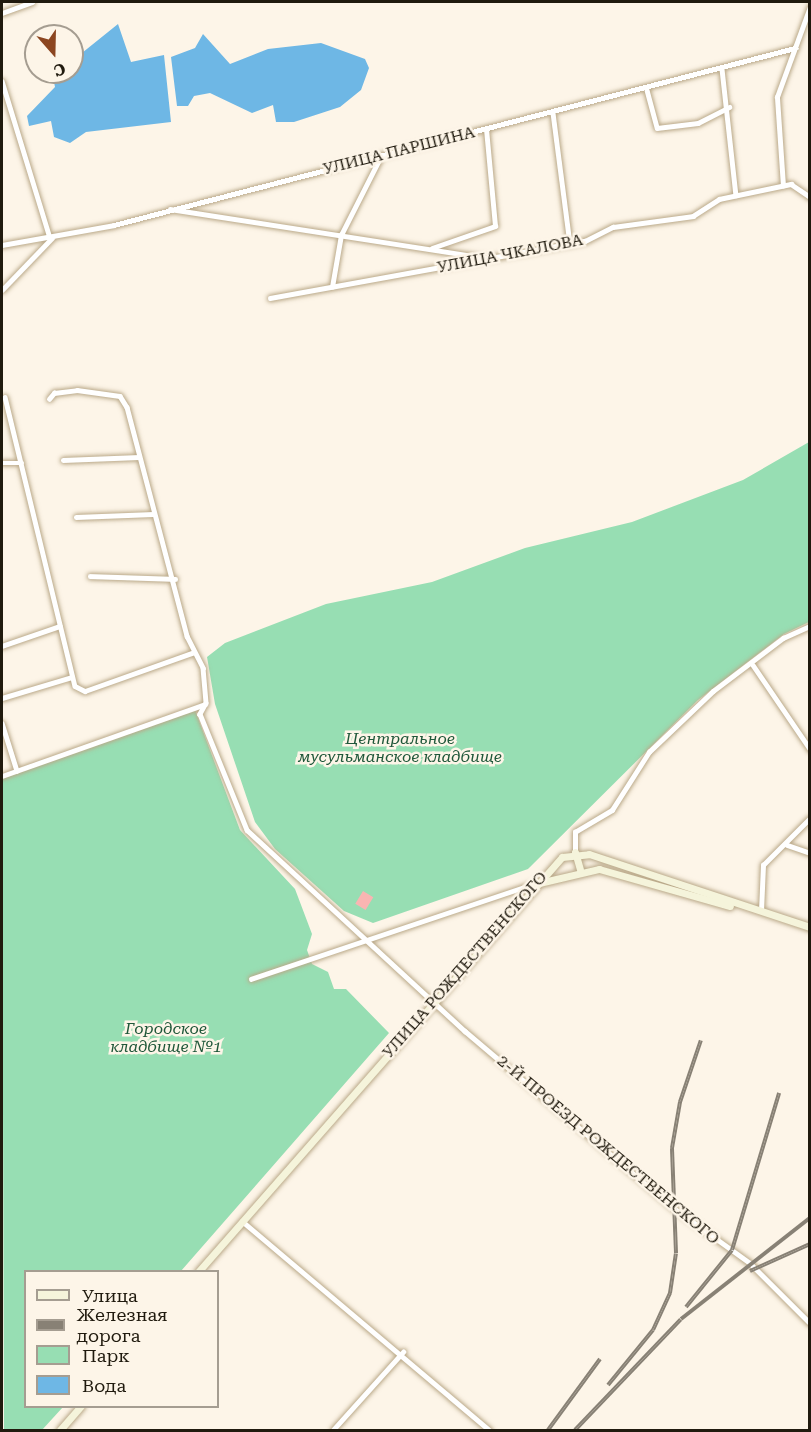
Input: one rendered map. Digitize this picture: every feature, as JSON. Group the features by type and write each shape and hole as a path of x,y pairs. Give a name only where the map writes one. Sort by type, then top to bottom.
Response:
{"main road":[{"path":"575,852 589,854 788,921"},
{"path":"575,852 584,869"},
{"name":"УЛИЦА РОЖДЕСТВЕНСКОГО","path":"200,1270 550,867 575,852"},
{"path":"584,869 589,854"},
{"path":"537,883 584,869 810,927"},
{"path":"60,1431 80,1408"}],"street":[{"path":"2,12 32,2"},
{"path":"810,7 777,97 783,186 798,185 810,196"},
{"path":"803,28 810,26"},
{"name":"УЛИЦА ПАРШИНА","path":"2,245 51,238 380,158 486,129 647,90 795,48"},
{"path":"722,69 729,107 736,195"},
{"path":"2,81 51,238 2,290"},
{"path":"647,90 652,122 657,128 698,123 729,107"},
{"path":"553,113 570,244"},
{"path":"430,249 495,226 498,214 486,129"},
{"path":"332,287 341,235 380,158"},
{"name":"УЛИЦА ЧКАЛОВА","path":"270,298 570,244 613,227 693,216 736,195 783,186"},
{"path":"168,209 491,259"},
{"path":"2,776 206,703 203,668 192,653 175,579 153,514 139,457 120,396 63,390 49,399"},
{"path":"5,397 72,677 85,691 192,653"},
{"path":"63,460 139,457"},
{"path":"2,463 22,463"},
{"path":"76,517 153,514"},
{"path":"90,576 175,579"},
{"path":"2,646 60,626"},
{"path":"575,852 575,832 612,810 649,752 713,691 753,665 783,638 810,626"},
{"path":"753,665 810,749"},
{"path":"2,698 72,677"},
{"name":"2-Й ПРОЕЗД РОЖДЕСТВЕНСКОГО","path":"206,703 200,714 247,830 433,1001 671,1206 750,1263 810,1323"},
{"path":"2,723 17,771"},
{"path":"762,912 763,865 787,845 810,818"},
{"path":"787,845 810,853"},
{"path":"251,979 537,883"},
{"path":"242,1221 403,1352 489,1431"},
{"path":"333,1431 403,1352"}],"green space":[{"name":"Центральное мусульманское кладбище","path":"809,442 809,622 784,634 698,700 528,869 373,923 344,911 275,849 255,822 215,704 207,657 225,643 326,604 432,582 525,548 632,522 743,480"},
{"name":"Городское кладбище №1","path":"195,710 240,830 295,889 312,934 307,950 312,964 328,972 334,989 346,989 389,1033 182,1270 24,1270 24,1408 62,1408 42,1430 4,1430 2,778"}],"water":[{"path":"118,24 131,62 164,55 171,122 86,132 70,143 54,137 51,121 29,126 27,116 55,87 54,84 84,84 84,51"},
{"path":"203,34 230,64 268,49 321,43 365,59 369,68 361,90 340,107 294,122 276,122 273,105 252,113 210,93 194,96 188,106 177,106 171,57 195,48"}],"building":[{"path":"363,891 373,897 366,910 355,904"}],"railway":[{"path":"608,1385 653,1330 670,1293 676,1253 672,1148 680,1102 701,1040"},
{"path":"686,1307 732,1250 779,1093"},
{"path":"575,1430 681,1319 810,1218"},
{"path":"750,1271 810,1244"},
{"path":"548,1430 600,1359"}]}
